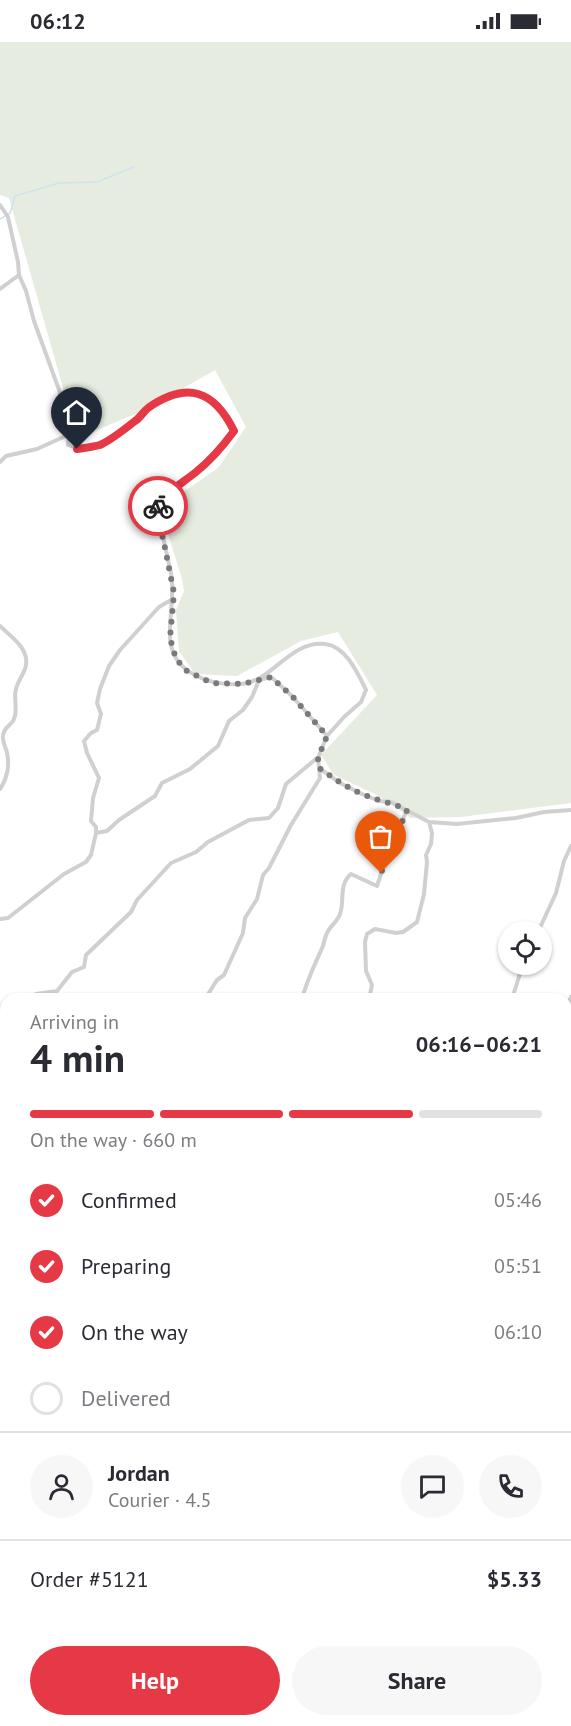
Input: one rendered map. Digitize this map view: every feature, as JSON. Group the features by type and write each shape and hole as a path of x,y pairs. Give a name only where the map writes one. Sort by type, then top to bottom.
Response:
{"street":[{"path":"0,205 8,218 19,275 27,291 34,321 70,422 68,445 77,449 100,445 136,420 147,409 168,397 188,391 201,394 224,411 234,431 220,450 196,473 170,489 155,509 174,593 170,638 176,659 187,671 212,683 242,684 271,677 327,736"},
{"path":"0,289 19,275"},
{"path":"0,462 6,456 37,449 70,434"},
{"path":"0,919 8,918 64,874 86,862 91,855 96,833 96,826 91,821 93,798 99,778 84,741 97,730 101,714 97,703 100,689 109,666 120,650 159,607 172,600"},
{"path":"0,626 18,644 26,656 26,668 15,690 16,708 13,721 5,728 2,738 8,756 8,769 5,782 0,789"},
{"path":"96,833 107,831 154,796 162,783 190,769 218,746 229,721 243,710 252,698 259,680 299,649 324,644 338,648 360,676 366,690 361,702 327,736 318,758 320,778 263,875 257,899 245,918 243,933 224,975 209,993"},
{"path":"36,993 57,991 72,972 84,967 86,955 131,912 137,900 171,863 196,852 208,842 249,820 269,818 278,808 286,784 318,758"},
{"path":"319,768 340,783 362,794 379,801 392,802 429,822 457,824 516,819 544,812 571,810"},
{"path":"304,993 327,932 342,911 341,895 348,876 351,874 358,876 377,886 388,853 407,810"},
{"path":"370,993 372,985 366,971 367,933 375,929 390,933 403,932 417,922 424,894 428,862 426,855 431,844 432,833 429,822"},
{"path":"543,921 556,893 564,861 571,846"},
{"path":"514,993 520,975"}],"shaded area":[{"path":"0,42 571,42 571,803 461,817 411,818 377,795 334,775 321,755 377,695 338,632 301,641 237,676 195,674 179,651 176,610 184,591 160,508 218,468 246,427 215,370 147,409 97,430 73,423 9,198 0,195"}],"waterway":[{"path":"0,219 10,213 15,196 59,183 97,182 134,167"}],"way so far":[{"path":"158,506 155,509 155,516 163,538 174,593 170,638 176,659 187,671 212,683 242,684 271,677 292,696 327,736 318,758 319,768 340,783 362,794 379,801 392,802 407,810 381,873"}],"route":[{"path":"77,449 100,445 136,420 147,409 168,397 188,391 201,394 224,411 234,431 220,450 196,473 170,489 158,506"}]}
